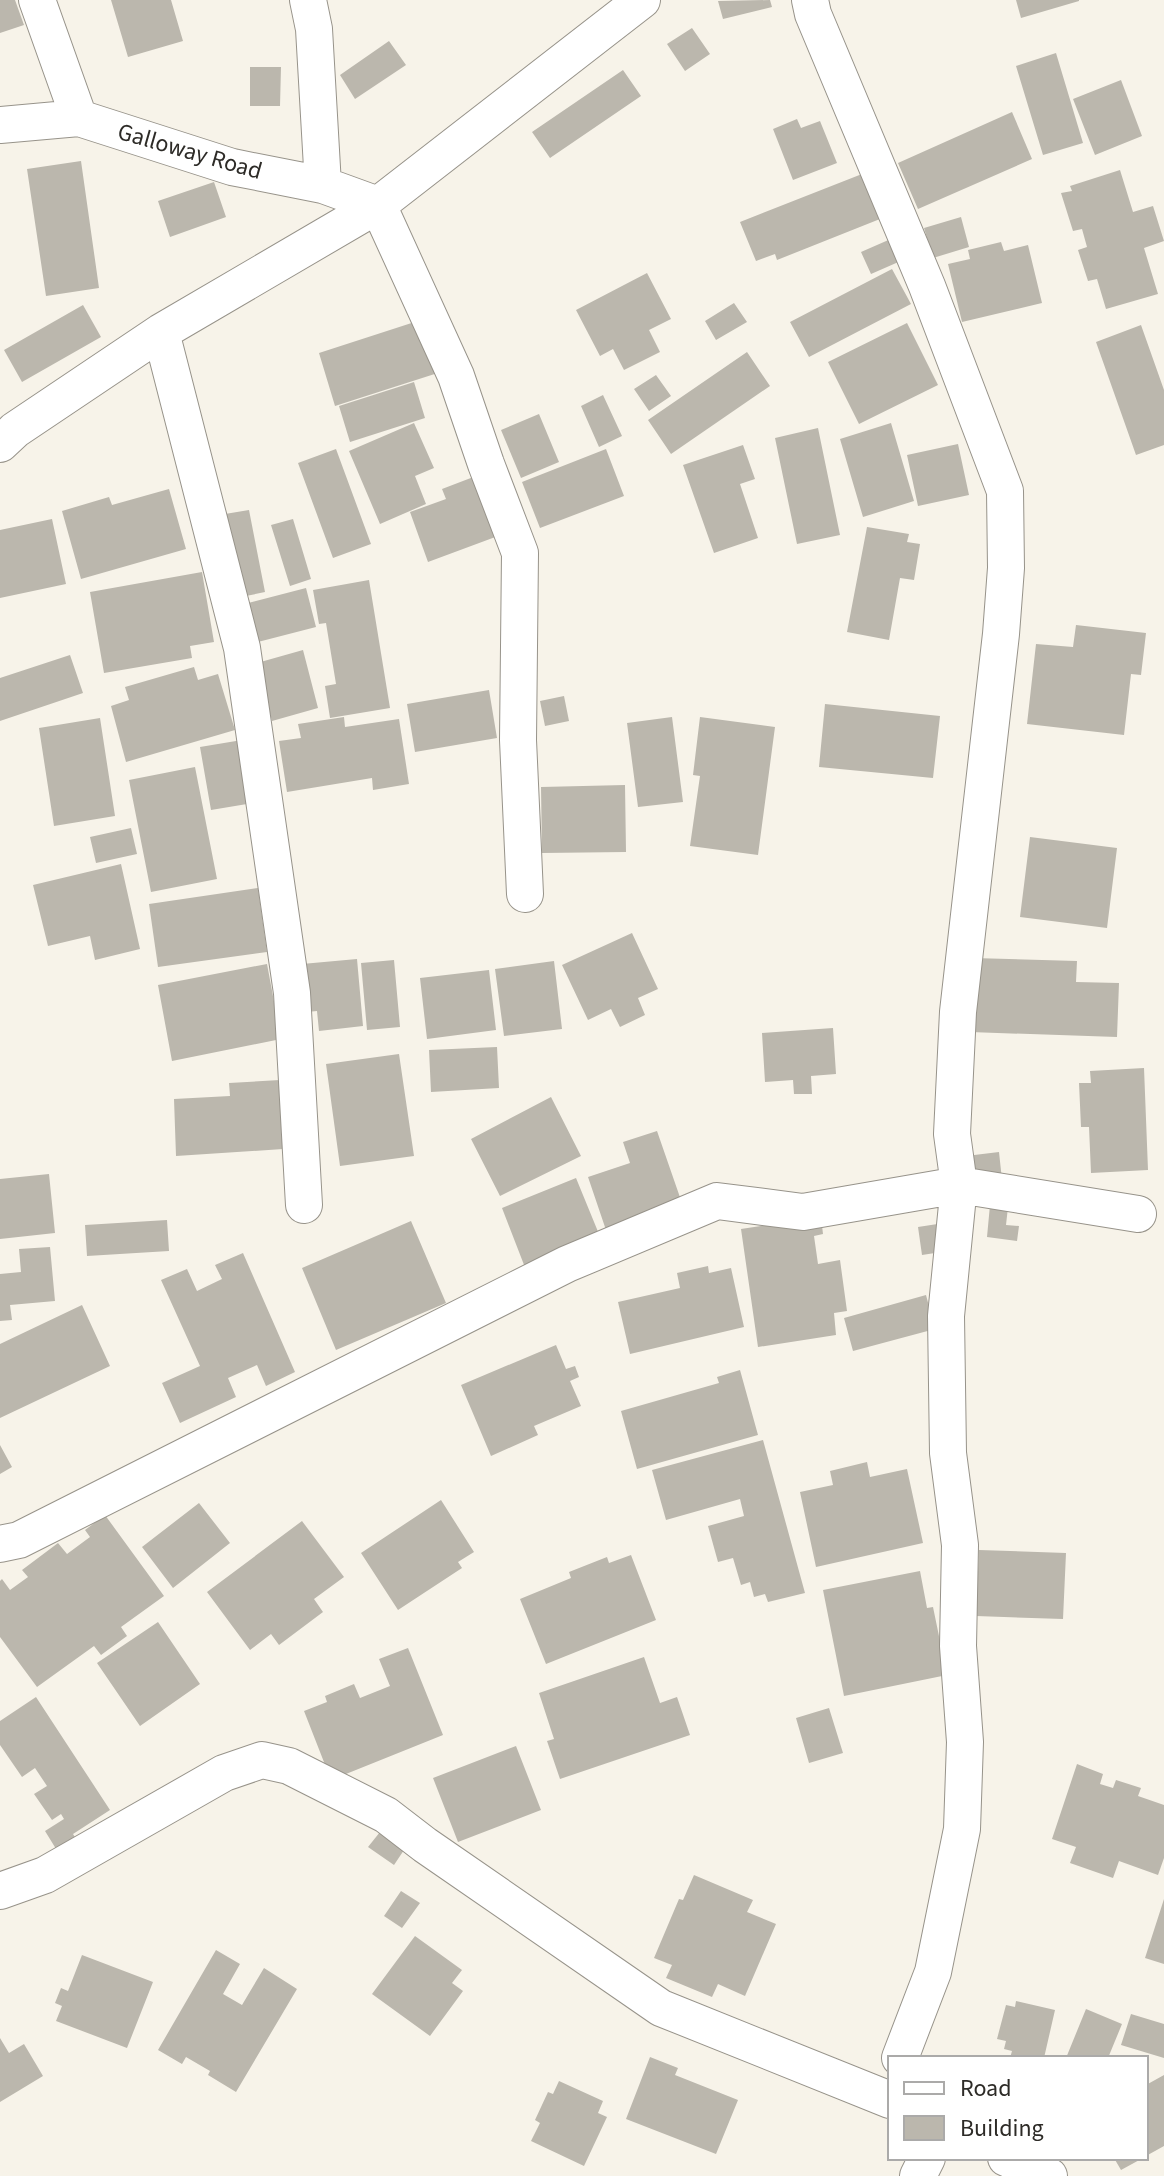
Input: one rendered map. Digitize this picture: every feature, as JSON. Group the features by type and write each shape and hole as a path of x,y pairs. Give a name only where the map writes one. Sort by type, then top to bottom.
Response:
{"street":[{"path":"37,0 79,118"},
{"path":"308,0 314,29 323,185"},
{"path":"0,444 15,430 161,332 378,205 642,0"},
{"path":"810,0 813,14 927,286 1005,491 1006,568 1001,634 955,1049 952,1134 959,1185 946,1316 948,1453 960,1545 958,1646 965,1742 962,1829 933,1972 901,2056"},
{"name":"Galloway Road","path":"0,125 79,118 232,167 323,185 378,205"},
{"path":"378,205 456,376 520,553 518,740 525,894"},
{"path":"161,332 242,648 292,993 304,1205"},
{"path":"0,1544 19,1540 567,1264 717,1201 803,1212 959,1185 1138,1214"},
{"path":"0,1891 45,1875 224,1773 262,1760 276,1763 289,1766 386,1815 661,2008 888,2094"},
{"path":"1011,2160 1049,2176"}],"building":[{"path":"0,0 15,0 24,25 0,33"},
{"path":"111,0 171,0 183,41 128,57"},
{"path":"770,0 772,7 723,19 718,1"},
{"path":"1016,0 1079,0 1079,1 1021,18"},
{"path":"692,28 710,54 685,71 667,44"},
{"path":"389,41 406,65 355,99 340,75"},
{"path":"1056,53 1083,143 1043,155 1016,66"},
{"path":"250,67 281,67 280,106 250,106"},
{"path":"623,70 641,96 550,158 532,132"},
{"path":"1121,80 1142,136 1095,155 1073,99"},
{"path":"1012,112 1032,159 918,209 898,163"},
{"path":"797,119 801,128 820,121 837,163 793,180 773,129"},
{"path":"81,161 99,288 46,296 27,169"},
{"path":"1120,170 1133,212 1153,206 1164,241 1144,248 1158,294 1106,309 1097,279 1088,281 1078,250 1087,247 1082,229 1073,231 1061,193 1072,191 1070,186"},
{"path":"862,174 880,219 777,260 775,254 756,261 740,222"},
{"path":"214,182 226,217 170,237 158,201"},
{"path":"961,217 969,247 933,258 924,228"},
{"path":"893,238 903,260 871,274 861,252"},
{"path":"1001,242 1004,251 1028,245 1042,303 962,322 948,264 970,259 968,250"},
{"path":"892,269 911,304 809,357 790,322"},
{"path":"647,273 671,319 649,330 660,352 624,370 613,349 600,356 576,310"},
{"path":"734,303 747,322 716,340 705,321"},
{"path":"83,305 101,337 22,382 4,350"},
{"path":"427,318 444,371 335,406 319,353"},
{"path":"907,323 938,385 859,424 828,362"},
{"path":"1141,325 1164,390 1164,445 1136,455 1096,342"},
{"path":"747,352 770,386 671,454 648,420"},
{"path":"656,375 671,396 649,411 634,389"},
{"path":"414,382 425,418 350,442 339,406"},
{"path":"603,395 622,436 599,447 581,406"},
{"path":"539,414 559,462 521,478 501,430"},
{"path":"414,423 434,468 415,476 426,504 380,524 349,451"},
{"path":"891,423 914,501 863,517 840,439"},
{"path":"818,428 840,535 797,544 775,438"},
{"path":"958,444 969,495 918,506 907,455"},
{"path":"743,445 755,479 740,484 758,538 714,553 683,465"},
{"path":"336,449 371,544 333,558 298,463"},
{"path":"606,449 624,496 540,528 522,482"},
{"path":"476,476 498,536 428,562 410,512 446,499 442,489"},
{"path":"169,489 186,549 81,579 62,511 109,497 112,505"},
{"path":"249,510 265,592 241,597 225,514"},
{"path":"52,519 66,584 0,598 0,530"},
{"path":"293,519 311,579 290,586 271,525"},
{"path":"867,527 909,534 907,542 920,544 914,580 900,578 889,640 847,632"},
{"path":"202,572 214,642 190,646 192,658 104,673 90,592"},
{"path":"369,580 390,708 330,718 325,686 336,684 326,623 319,624 313,590"},
{"path":"306,588 316,627 254,643 244,604"},
{"path":"1076,625 1146,633 1141,675 1131,674 1124,735 1027,724 1036,644 1073,647"},
{"path":"303,650 318,708 272,721 257,663"},
{"path":"70,655 83,693 0,721 0,678"},
{"path":"194,667 198,680 218,674 235,730 126,762 111,706 129,700 125,687"},
{"path":"489,690 497,738 415,752 407,704"},
{"path":"564,696 569,721 545,726 540,701"},
{"path":"825,704 940,716 933,778 819,767"},
{"path":"344,717 345,727 399,719 409,784 373,790 372,778 287,792 279,741 301,738 298,724"},
{"path":"672,717 683,802 638,807 627,723"},
{"path":"700,717 775,727 758,855 690,846 700,776 693,775"},
{"path":"100,718 115,816 54,826 39,728"},
{"path":"242,740 253,803 211,810 200,747"},
{"path":"195,767 217,879 151,892 129,780"},
{"path":"625,785 626,852 542,853 541,787"},
{"path":"131,828 137,854 96,863 90,837"},
{"path":"1030,837 1117,848 1107,928 1020,917"},
{"path":"121,864 140,949 95,960 90,936 48,946 33,885"},
{"path":"258,888 267,952 158,967 149,904"},
{"path":"632,933 658,989 638,998 645,1015 620,1027 611,1009 588,1020 562,965"},
{"path":"973,958 1077,961 1076,982 1119,983 1117,1037 970,1032"},
{"path":"357,959 363,1026 319,1031 317,1011 307,1012 302,964"},
{"path":"394,960 400,1027 367,1030 361,963"},
{"path":"554,961 562,1029 504,1036 495,969"},
{"path":"267,964 281,1039 172,1061 158,985"},
{"path":"489,970 496,1030 427,1039 420,978"},
{"path":"833,1028 836,1074 811,1076 812,1094 794,1094 793,1080 765,1082 762,1033"},
{"path":"497,1047 499,1088 431,1092 429,1050"},
{"path":"399,1054 414,1156 340,1166 326,1064"},
{"path":"1144,1068 1148,1170 1091,1173 1089,1127 1081,1127 1079,1083 1091,1083 1090,1071"},
{"path":"280,1080 283,1149 176,1156 174,1099 230,1096 229,1083"},
{"path":"551,1097 581,1156 500,1196 471,1139"},
{"path":"657,1131 683,1206 607,1233 588,1177 630,1163 623,1142"},
{"path":"999,1152 1002,1180 969,1184 966,1156"},
{"path":"49,1174 55,1233 0,1239 0,1179"},
{"path":"576,1178 601,1239 526,1270 502,1208"},
{"path":"990,1205 1008,1207 1006,1225 1019,1226 1017,1241 987,1237"},
{"path":"821,1217 823,1234 814,1236 818,1264 840,1260 847,1311 834,1313 836,1335 758,1347 741,1229"},
{"path":"167,1220 169,1251 87,1256 85,1225"},
{"path":"411,1221 446,1303 336,1350 302,1268"},
{"path":"944,1223 948,1251 922,1255 918,1227"},
{"path":"50,1247 55,1301 10,1305 12,1320 0,1321 0,1274 21,1272 19,1249"},
{"path":"243,1253 295,1372 266,1386 257,1365 228,1378 236,1397 180,1423 162,1383 200,1366 161,1280 187,1269 197,1291 222,1279 215,1265"},
{"path":"708,1266 709,1273 731,1268 744,1327 630,1354 618,1302 680,1288 677,1273"},
{"path":"926,1295 935,1329 853,1351 844,1318"},
{"path":"82,1305 110,1366 0,1418 0,1344"},
{"path":"556,1345 566,1369 575,1366 579,1377 570,1381 581,1406 534,1426 538,1435 491,1456 461,1385"},
{"path":"740,1370 758,1435 637,1469 621,1411 719,1383 717,1377"},
{"path":"763,1440 805,1593 768,1602 765,1594 754,1597 750,1582 741,1585 733,1558 718,1562 708,1526 744,1516 740,1499 666,1520 652,1470"},
{"path":"0,1445 12,1467 0,1474"},
{"path":"867,1462 870,1477 907,1469 923,1543 816,1567 800,1492 833,1485 830,1471"},
{"path":"441,1500 474,1552 458,1562 462,1568 398,1610 361,1553"},
{"path":"199,1503 230,1543 173,1588 142,1547"},
{"path":"105,1515 164,1596 121,1627 127,1636 101,1655 94,1646 37,1687 0,1637 0,1581 2,1579 10,1590 28,1577 22,1570 58,1543 67,1554 90,1537 85,1530"},
{"path":"302,1521 344,1577 314,1599 323,1612 279,1645 271,1634 250,1650 207,1592"},
{"path":"979,1550 1066,1553 1063,1619 976,1616"},
{"path":"631,1555 656,1620 546,1664 520,1599 571,1578 569,1572 607,1557 609,1563"},
{"path":"920,1571 927,1608 933,1607 947,1675 844,1696 823,1590"},
{"path":"158,1622 200,1684 140,1726 97,1663"},
{"path":"408,1648 443,1735 331,1780 304,1711 327,1702 325,1696 354,1684 360,1698 390,1686 379,1659"},
{"path":"644,1657 660,1703 677,1697 690,1735 560,1779 547,1741 554,1739 539,1693"},
{"path":"36,1697 110,1810 73,1834 80,1845 61,1857 45,1831 64,1819 61,1814 52,1820 34,1794 47,1786 35,1768 22,1777 0,1745 0,1721"},
{"path":"829,1708 843,1753 809,1763 796,1718"},
{"path":"516,1746 541,1810 458,1842 433,1778"},
{"path":"1077,1764 1103,1774 1100,1784 1113,1788 1116,1780 1141,1788 1138,1796 1164,1805 1164,1858 1158,1875 1119,1861 1113,1878 1070,1863 1076,1847 1052,1839"},
{"path":"384,1827 408,1844 394,1865 368,1847"},
{"path":"694,1875 753,1900 747,1912 776,1924 745,1996 718,1984 712,1997 666,1978 672,1965 654,1958 679,1899 683,1900"},
{"path":"401,1891 420,1903 402,1928 384,1916"},
{"path":"1164,1899 1164,1964 1145,1958"},
{"path":"415,1936 462,1970 452,1983 463,1991 430,2036 372,1994"},
{"path":"216,1950 240,1964 223,1994 242,2005 264,1968 297,1989 236,2092 186,2057 182,2064 158,2050"},
{"path":"82,1955 153,1982 127,2048 56,2021 62,2006 55,2003 61,1988 68,1991"},
{"path":"1016,2001 1055,2010 1044,2056 1011,2056 1012,2051 1004,2049 1006,2041 997,2039 1006,2005 1015,2007"},
{"path":"1086,2009 1122,2024 1109,2056 1067,2056"},
{"path":"1131,2014 1164,2024 1164,2058 1121,2045"},
{"path":"0,2038 9,2053 24,2044 43,2076 0,2102"},
{"path":"650,2057 678,2068 675,2075 738,2100 716,2154 626,2119"},
{"path":"1164,2075 1164,2146 1148,2155 1148,2084"},
{"path":"559,2081 603,2101 598,2113 607,2117 584,2166 531,2141 540,2123 535,2120 548,2092 553,2094"},
{"path":"1115,2160 1139,2160 1121,2170"}]}
